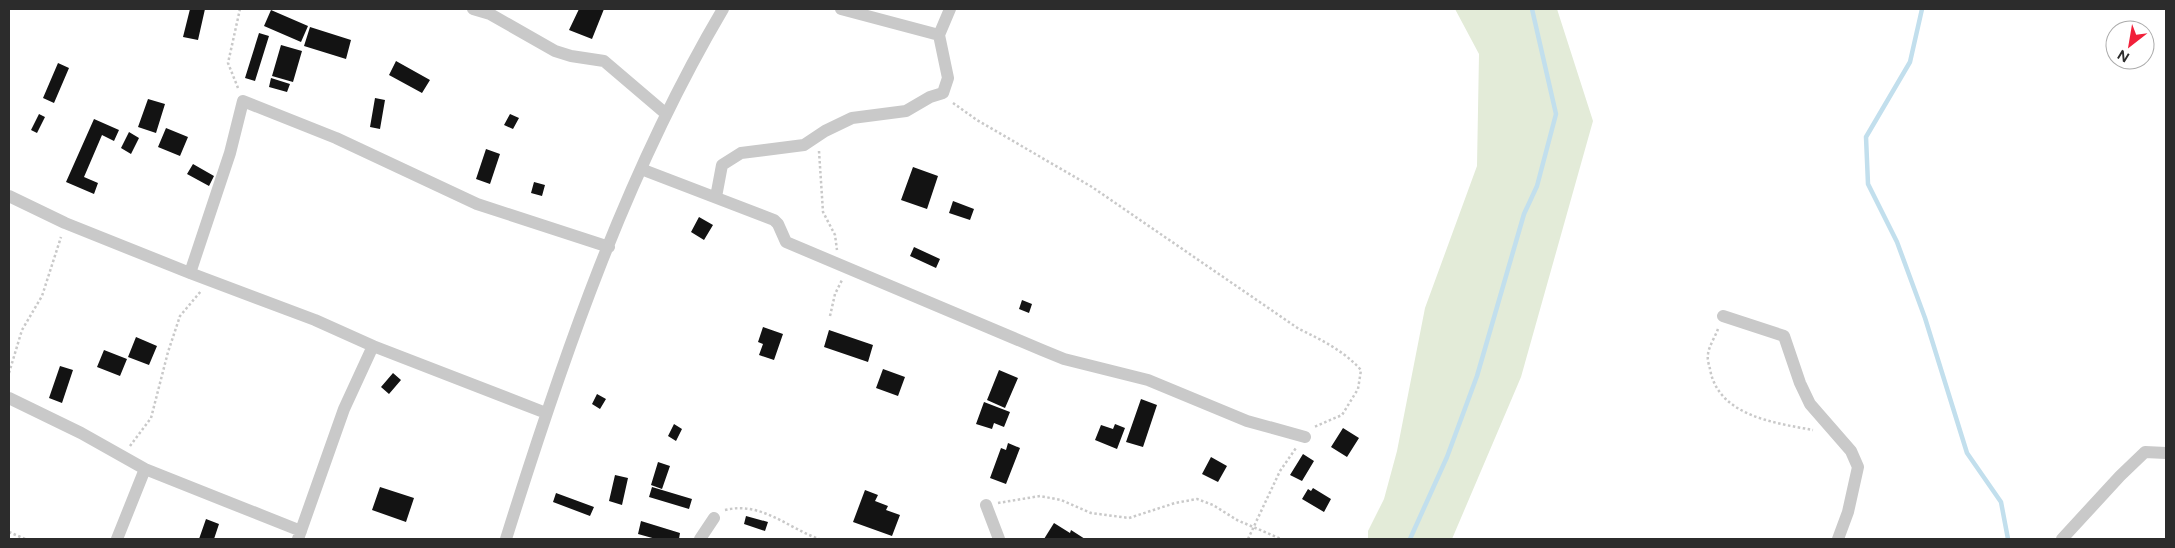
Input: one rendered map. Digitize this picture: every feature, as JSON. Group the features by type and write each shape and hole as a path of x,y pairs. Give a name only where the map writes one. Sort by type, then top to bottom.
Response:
{"street":[{"path":"474,9 490,14 555,51 571,56 604,61 666,113"},
{"path":"506,539 546,413 609,247 666,113 692,61 723,9"},
{"path":"841,9 939,35"},
{"path":"716,196 722,164 741,153 804,145 825,131 852,118 906,111 943,93 948,78 939,35 950,9"},
{"path":"190,273 230,153 243,101 336,138 477,204 609,247"},
{"path":"642,169 774,220 786,242 1064,359 1148,380 1247,421 1305,437"},
{"path":"9,196 66,223 546,413"},
{"path":"1723,316 1784,336 1800,384 1810,404 1851,451 1858,467 1848,512 1838,539"},
{"path":"9,398 123,455 145,469 299,535 344,409 373,346"},
{"path":"2062,539 2120,476 2145,452 2166,453"},
{"path":"118,539 145,469"},
{"path":"986,505 999,539"},
{"path":"700,539 714,518"}],"path":[{"path":"240,9 228,63 243,101"},
{"path":"943,93 960,109 977,120 1092,187 1299,329 1350,357 1361,370 1358,389 1342,415 1310,428 1280,471 1255,528 1248,539"},
{"path":"825,131 818,149 823,212 835,235 842,279 835,294 830,316"},
{"path":"9,373 22,330 42,296 66,223"},
{"path":"123,455 152,418 168,352 180,316 209,280"},
{"path":"1723,316 1708,355 1712,381 1722,397 1752,415 1781,425 1819,432"},
{"path":"986,505 1040,496 1060,500 1091,513 1129,518 1175,503 1196,499 1213,505 1237,520 1281,539"},
{"path":"714,518 724,510 731,508 760,511 819,539"},
{"path":"9,532 26,539"}],"green space":[{"path":"1455,9 1557,9 1593,121 1521,377 1452,539 1368,539 1368,531 1384,499 1397,451 1425,308 1477,166 1479,54"}],"building":[{"path":"190,9 205,9 198,40 183,37"},
{"path":"579,9 604,9 592,39 569,30"},
{"path":"271,10 308,26 301,42 264,26"},
{"path":"310,27 351,40 346,59 304,46"},
{"path":"259,33 269,36 255,81 245,78"},
{"path":"281,45 302,51 293,82 272,76"},
{"path":"396,61 430,80 422,93 389,75"},
{"path":"58,63 69,68 54,103 43,98"},
{"path":"271,78 290,84 287,92 269,87"},
{"path":"375,98 385,100 380,129 370,127"},
{"path":"148,99 165,104 156,133 138,127"},
{"path":"39,114 45,117 37,133 31,130"},
{"path":"510,114 519,118 513,129 504,125"},
{"path":"94,119 119,130 114,141 102,135 84,177 98,183 94,194 66,182"},
{"path":"166,128 188,137 180,156 158,147"},
{"path":"129,132 139,138 131,154 121,148"},
{"path":"486,149 500,154 490,184 476,179"},
{"path":"193,164 214,176 209,186 187,174"},
{"path":"913,167 938,176 927,209 901,200"},
{"path":"534,182 545,185 542,196 531,193"},
{"path":"953,201 974,209 970,220 949,213"},
{"path":"699,217 713,225 704,240 691,232"},
{"path":"914,247 940,259 936,268 910,256"},
{"path":"1022,300 1032,304 1029,313 1019,309"},
{"path":"763,327 783,334 774,360 759,355 763,344 758,342"},
{"path":"829,330 873,345 868,362 824,347"},
{"path":"136,337 157,346 149,365 128,357"},
{"path":"104,350 127,359 120,376 97,367"},
{"path":"60,366 73,370 62,403 49,398"},
{"path":"883,369 905,377 898,396 876,388"},
{"path":"999,370 1018,378 1005,408 987,400"},
{"path":"393,373 401,380 389,394 381,387"},
{"path":"597,394 606,399 600,409 592,404"},
{"path":"1141,399 1157,405 1143,447 1126,442"},
{"path":"984,402 1010,412 1004,427 994,423 992,429 976,424"},
{"path":"674,424 682,429 676,441 668,436"},
{"path":"1115,424 1125,428 1117,449 1095,440 1101,425 1113,429"},
{"path":"1343,428 1359,438 1347,457 1331,447"},
{"path":"1008,443 1020,448 1006,484 990,478 1001,448 1006,450"},
{"path":"1303,454 1314,461 1302,481 1290,475"},
{"path":"1211,457 1227,466 1218,482 1202,474"},
{"path":"658,462 670,466 662,489 651,485"},
{"path":"615,475 628,478 622,505 609,501"},
{"path":"380,487 414,498 406,522 372,510"},
{"path":"652,487 692,499 689,509 649,497"},
{"path":"1313,488 1331,499 1324,512 1302,499 1308,489 1311,491"},
{"path":"865,490 878,495 875,501 888,506 886,510 900,515 892,536 853,522"},
{"path":"556,493 594,507 590,516 553,502"},
{"path":"746,516 768,522 765,531 744,524"},
{"path":"206,519 219,524 214,539 199,539"},
{"path":"641,521 680,533 679,539 656,539 638,534"},
{"path":"1054,523 1070,533 1071,530 1085,539 1044,539"}],"waterway":[{"path":"1410,539 1447,457 1477,376 1524,214 1537,186 1556,114 1532,9"},
{"path":"1922,9 1910,62 1866,137 1868,184 1897,242 1925,318 1967,453 2001,502 2008,539"}]}
